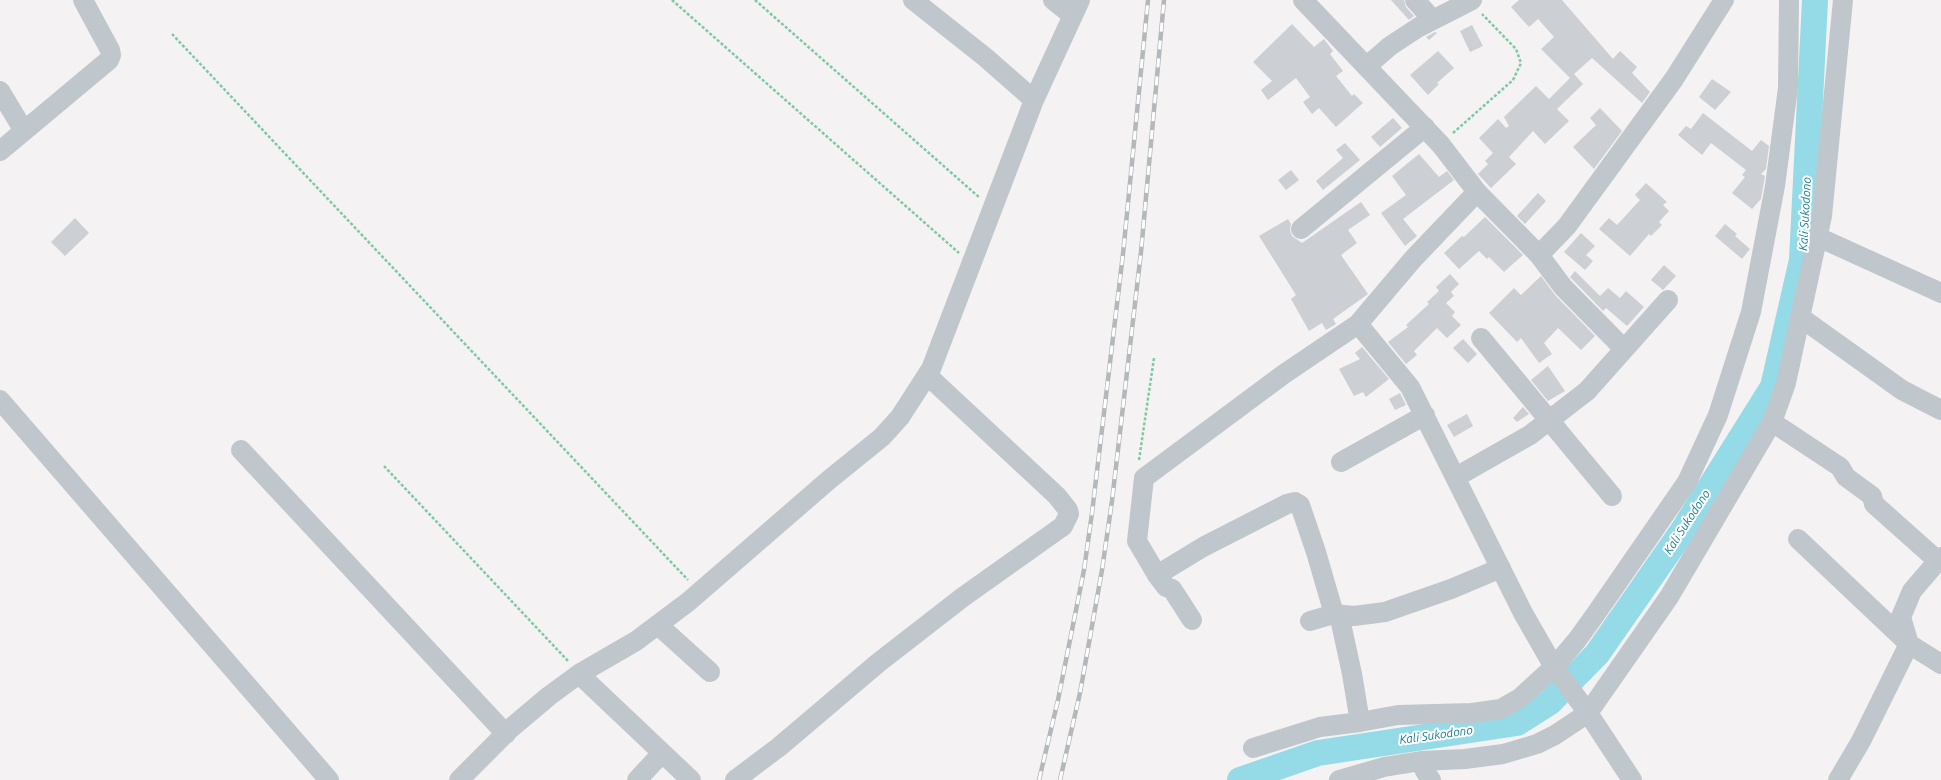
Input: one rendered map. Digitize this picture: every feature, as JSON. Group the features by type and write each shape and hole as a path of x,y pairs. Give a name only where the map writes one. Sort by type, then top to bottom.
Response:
{"street":[{"path":"0,151 109,60 111,55 110,50 83,0"},
{"path":"913,0 985,57 1034,100"},
{"path":"459,780 534,708 580,674 636,641 658,626 809,497 882,437 900,417 927,375 1034,100 1076,8 1053,0"},
{"path":"1303,0 1441,144 1477,192 1538,255 1564,287 1624,349"},
{"path":"1415,0 1433,20"},
{"path":"1538,255 1567,226 1674,79 1724,0"},
{"path":"1253,748 1320,728 1398,715 1472,713 1501,709 1520,698 1555,670 1596,615 1688,482 1718,415 1752,312 1776,186 1788,88 1789,0"},
{"path":"1339,780 1378,769 1421,760 1465,759 1510,752 1537,744 1555,735 1584,707 1669,597 1772,422 1786,383 1822,216 1842,0"},
{"path":"1367,66 1390,46 1418,27 1470,1"},
{"path":"0,91 24,131"},
{"path":"1301,229 1425,127"},
{"path":"1192,620 1172,589 1166,587 1157,575 1137,541 1144,478 1284,374 1358,324 1413,259 1477,192"},
{"path":"1818,237 1941,293"},
{"path":"1456,477 1530,435 1587,391 1668,300"},
{"path":"1800,317 1902,390 1941,410"},
{"path":"1358,324 1410,388 1425,415 1523,613 1555,670 1584,707 1632,780"},
{"path":"1481,338 1612,496"},
{"path":"735,780 779,747 878,663 963,597 1063,526 1069,514 1068,510 1057,496 927,375"},
{"path":"0,400 329,780"},
{"path":"1341,462 1425,415"},
{"path":"1772,422 1840,467 1846,477 1872,496 1874,504 1939,559 1912,591 1901,617 1909,644 1861,741 1838,780"},
{"path":"241,450 506,734"},
{"path":"1157,575 1203,547 1287,504 1295,502 1300,505 1337,614 1352,674 1360,722"},
{"path":"1798,539 1909,644 1941,664"},
{"path":"1310,621 1337,614 1354,616 1385,612 1451,589 1501,568"},
{"path":"658,626 710,672"},
{"path":"580,674 691,780"},
{"path":"637,780 662,753"},
{"path":"1421,760 1425,771 1431,780"}],"path":[{"path":"672,0 971,263"},
{"path":"755,0 992,209"},
{"path":"1441,144 1513,80 1521,64 1516,49 1470,1"},
{"path":"172,34 699,592"},
{"path":"1144,478 1137,473 1154,358"},
{"path":"384,466 580,674"}],"building":[{"path":"1391,0 1404,0 1406,7 1414,16 1409,20"},
{"path":"1519,0 1562,0 1613,59 1620,51 1637,67 1632,73 1650,92 1642,103 1592,58 1574,74 1583,84 1557,109 1569,121 1545,144 1533,131 1509,157 1516,164 1491,188 1478,174 1488,164 1485,161 1493,153 1479,138 1498,119 1506,128 1509,126 1504,117 1536,86 1549,99 1570,78 1541,49 1554,37 1538,19 1529,27 1511,7"},
{"path":"1292,24 1314,47 1324,39 1333,51 1330,54 1343,71 1336,76 1352,96 1354,94 1363,103 1336,127 1319,108 1312,114 1303,102 1310,97 1296,78 1268,100 1261,90 1272,81 1253,62"},
{"path":"1472,25 1483,46 1470,52 1460,31"},
{"path":"1435,32 1437,33 1429,40 1426,37"},
{"path":"1438,51 1454,68 1437,83 1439,84 1428,95 1410,75"},
{"path":"1712,79 1731,92 1715,110 1699,97"},
{"path":"1600,108 1622,131 1594,169 1573,147 1596,125 1590,118"},
{"path":"1703,113 1752,151 1761,140 1769,146 1766,169 1761,174 1765,176 1761,199 1752,209 1732,193 1745,177 1742,175 1746,170 1711,143 1702,155 1678,135 1686,126 1691,129"},
{"path":"1393,118 1402,128 1380,147 1371,137"},
{"path":"1345,143 1360,160 1323,190 1316,181 1343,158 1336,150"},
{"path":"1419,154 1439,177 1447,171 1454,180 1403,219 1417,236 1405,246 1381,213 1406,195 1392,176"},
{"path":"1291,170 1299,180 1286,190 1278,180"},
{"path":"1646,183 1667,202 1663,205 1669,211 1659,222 1662,225 1651,236 1649,234 1630,256 1599,229 1609,218 1617,225 1640,200 1635,195"},
{"path":"1538,193 1546,201 1525,224 1517,216"},
{"path":"1361,202 1370,215 1348,230 1357,243 1341,255 1368,294 1333,319 1336,324 1326,330 1322,323 1309,331 1291,299 1296,295 1259,236 1288,219 1291,224 1290,230 1292,236 1302,243"},
{"path":"1485,217 1523,255 1504,272 1489,257 1487,259 1479,251 1459,269 1444,253"},
{"path":"75,218 89,233 65,256 51,242"},
{"path":"1725,224 1737,234 1735,236 1750,249 1742,259 1715,236"},
{"path":"1581,233 1595,246 1586,255 1593,261 1585,270 1564,252"},
{"path":"1664,265 1676,276 1663,290 1651,280"},
{"path":"1575,271 1600,296 1608,288 1620,298 1626,291 1644,307 1627,326 1606,308 1603,311 1570,277"},
{"path":"1450,274 1459,284 1451,292 1454,296 1446,303 1455,312 1452,316 1461,325 1447,338 1437,328 1414,351 1417,355 1406,364 1388,342 1408,327 1406,325 1429,304 1427,302 1439,291 1436,287"},
{"path":"1541,276 1555,295 1595,336 1581,350 1558,328 1544,343 1552,354 1539,363 1521,338 1517,342 1489,313 1514,288 1521,295"},
{"path":"1463,339 1477,354 1468,363 1453,348"},
{"path":"1362,347 1389,379 1366,397 1363,392 1354,396 1339,369 1360,359 1355,353"},
{"path":"1548,366 1565,391 1548,401 1531,380"},
{"path":"1400,393 1406,405 1395,410 1389,399"},
{"path":"1523,407 1529,414 1517,422 1513,418"},
{"path":"1467,414 1473,426 1454,437 1447,425"}],"waterway":[{"name":"Kali Sukodono","path":"1240,780 1318,753 1517,723 1550,702 1597,654 1684,529 1773,387 1802,260 1815,0"}],"railway":[{"path":"1039,780 1058,700 1084,570 1092,513 1123,254 1148,0"},
{"path":"1060,780 1080,693 1102,570 1112,501 1141,252 1164,0"}]}
